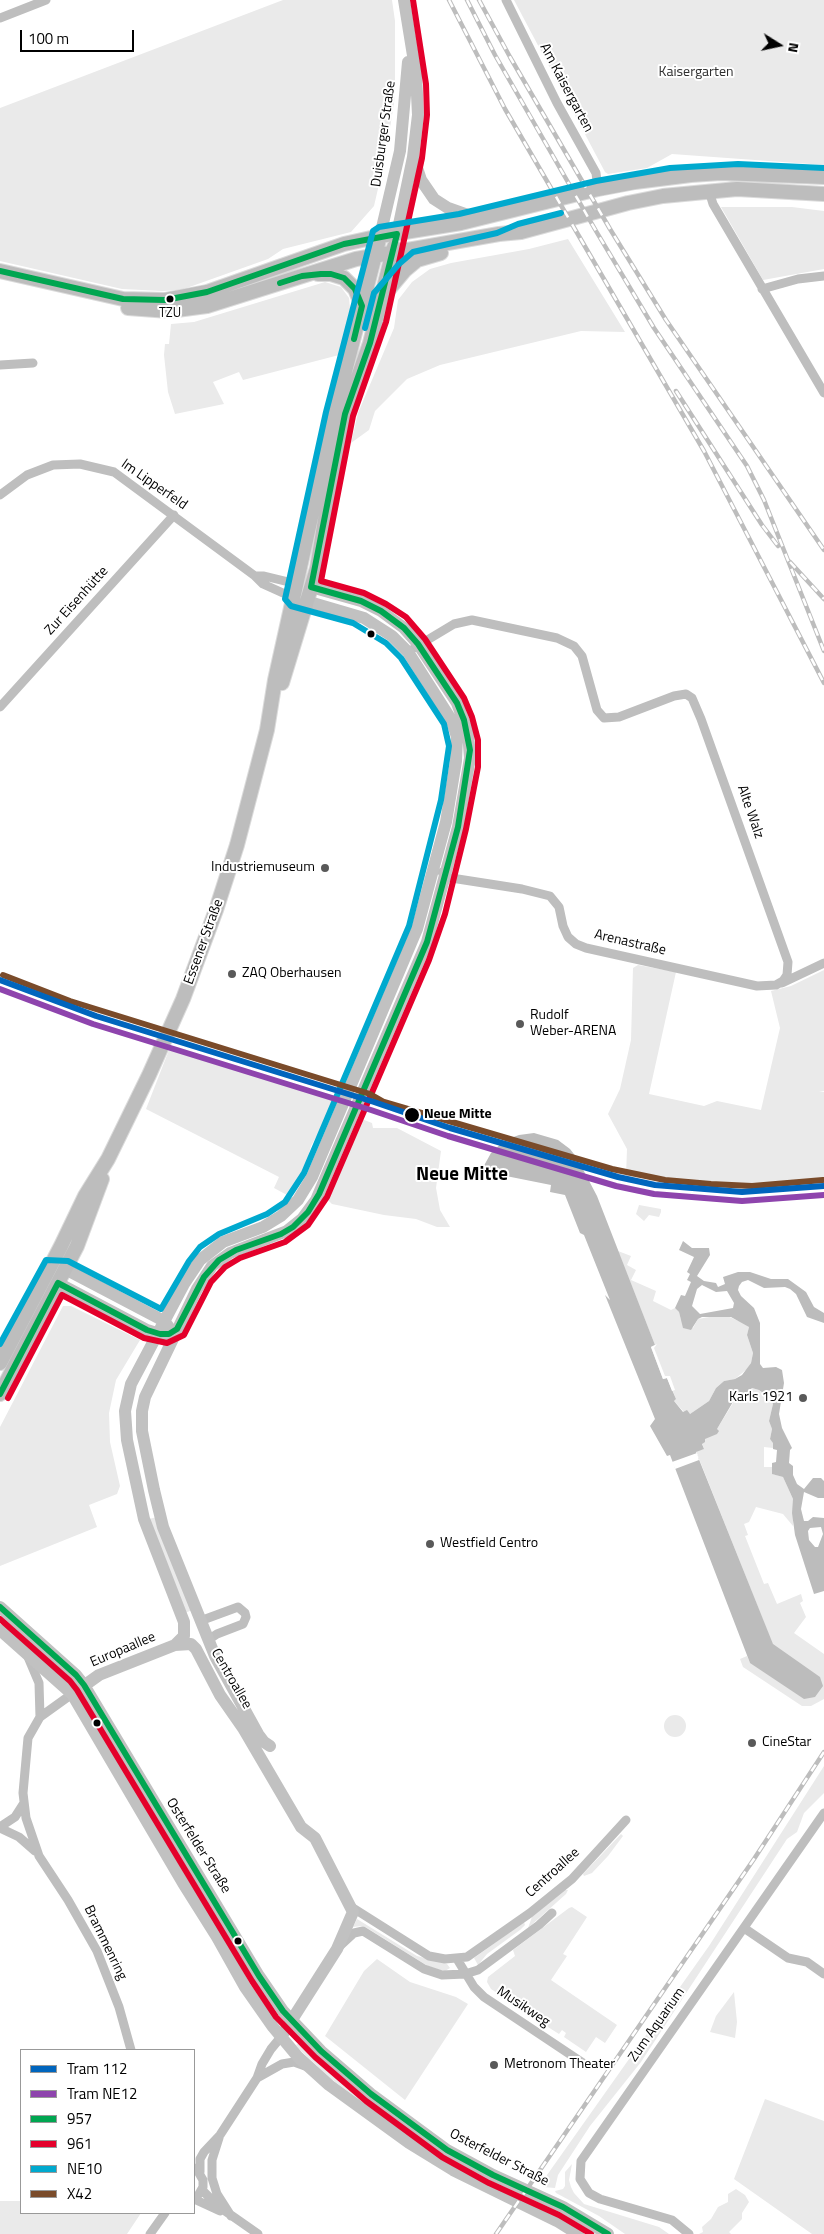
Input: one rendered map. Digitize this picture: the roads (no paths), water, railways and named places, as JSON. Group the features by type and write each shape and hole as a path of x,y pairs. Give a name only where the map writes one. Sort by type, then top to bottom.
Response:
{"main road":[{"path":"709,190 722,173"},
{"path":"0,271 123,299 165,300 207,292 330,248 380,236 480,219 598,189 671,177 722,173 824,177"},
{"path":"382,297 405,270 417,260 500,241 521,232 628,203 709,190 760,189 824,194"},
{"path":"0,279 135,309 169,311 218,304 356,259 499,234 521,232"},
{"path":"299,594 311,587 317,568 334,466 345,414 370,343 397,234"},
{"name":"Essener Straße","path":"0,1363 85,1196 108,1159 163,1047 212,922 240,837 271,713 275,680 299,594 334,414 380,236"},
{"path":"302,276 331,274 339,276 355,289 362,306"},
{"name":"Essener Straße","path":"0,1394 84,1231 108,1159"},
{"path":"50,1268 65,1269"},
{"path":"50,1268 58,1283"}],"street":[{"path":"0,18 46,0"},
{"name":"Duisburger Straße","path":"397,234 413,157 418,115 418,91 404,0"},
{"name":"Am Kaisergarten","path":"506,0 557,103 596,173 598,189"},
{"name":"Duisburger Straße","path":"380,236 400,151 408,78 409,35"},
{"path":"413,157 421,180 434,199 448,208 480,219"},
{"path":"709,190 712,204 824,393"},
{"path":"762,288 798,279 824,276"},
{"path":"0,365 33,363"},
{"name":"Im Lipperfeld","path":"0,495 36,471 60,464 80,464 114,472 174,515 270,589 299,594"},
{"name":"Zur Eisenhütte","path":"0,706 174,515"},
{"name":"Im Lipperfeld","path":"255,576 264,576 299,594"},
{"path":"311,587 348,597 374,607 400,624 449,713 457,737 456,761 451,794 436,861 445,877"},
{"path":"299,594 364,618 413,648 457,703 464,720 469,741 469,764 458,827 445,877"},
{"name":"Alte Walz","path":"413,648 454,624 472,620 557,638 572,644 582,656 597,710 604,718 619,717 674,696 686,694 692,698 702,718 788,962 787,975 779,984"},
{"name":"Centroallee","path":"270,1746 264,1742 255,1728 229,1683 208,1640 159,1514 142,1430 145,1397 168,1336 164,1321 196,1266 206,1254 222,1242 281,1216 298,1200 312,1177 412,944 436,861"},
{"name":"Centroallee","path":"175,1645 184,1633 184,1622 144,1519 135,1482 125,1422 126,1400 131,1384 168,1336 204,1277 219,1260 236,1250 281,1234 299,1222 308,1212 319,1194 427,942 445,877"},
{"name":"Arenastraße","path":"445,877 528,890 550,896 559,907 562,926 568,937 576,944 586,948 767,987 779,984 824,963"},
{"path":"65,1269 164,1321"},
{"path":"58,1283 168,1336"},
{"name":"Osterfelder Straße","path":"0,1607 71,1670 84,1685 259,1976 292,2020 339,2067 447,2150 493,2175 563,2207 608,2234"},
{"path":"200,1621 238,1607 245,1613 246,1617 243,1624 217,1634 208,1640"},
{"path":"0,1630 72,1694 245,1987 281,2037 308,2067 388,2129 436,2160 557,2221 578,2234"},
{"name":"Centroallee","path":"175,1645 188,1643 196,1649 220,1694 258,1753 301,1827 315,1838 353,1908 423,1952 437,1958 457,1959 474,1953 572,1879 626,1820"},
{"name":"Europaallee","path":"84,1685 99,1675 175,1645"},
{"name":"Brammenring","path":"26,1653 39,1683 40,1717"},
{"path":"72,1694 84,1685"},
{"name":"Brammenring","path":"72,1694 40,1717 31,1731 26,1747 24,1802 28,1827 39,1856 68,1900 97,1951 119,2007 131,2049"},
{"name":"Brammenring","path":"0,1827 15,1818 24,1802"},
{"name":"Zum Aquarium","path":"689,2234 672,2220 600,2199 589,2193 580,2179 580,2167 583,2156 824,1813"},
{"name":"Brammenring","path":"0,1827 19,1837 39,1856"},
{"path":"195,2198 202,2190 203,2180 197,2169 200,2159 220,2135 257,2078 262,2064 337,1949 351,1919 353,1908"},
{"name":"Centroallee","path":"337,1949 354,1933 363,1932 424,1969 442,1974 466,1974 478,1970 539,1925 552,1913"},
{"path":"744,1928 788,1958 807,1962 824,1974"},
{"name":"Musikweg","path":"457,1959 474,1987 484,1997 586,2065"},
{"path":"257,2078 282,2064 294,2062 308,2067"},
{"path":"220,2135 212,2160 212,2178 217,2194 231,2216"},
{"path":"202,2190 231,2216 258,2234"},
{"path":"195,2199 231,2216"},
{"path":"150,2234 164,2214"}],"railway":[{"path":"449,0 505,109 704,451 824,683"},
{"path":"467,0 495,55 654,328 747,466 764,500 824,651"},
{"path":"479,0 610,229 666,320 824,550"},
{"path":"676,391 762,525 778,546"},
{"path":"790,562 824,599"},
{"path":"496,2234 754,1859 824,1752"}],"tram line":[{"name":"112","path":"0,980 96,1016 374,1102 450,1128 618,1177 655,1185 742,1192 824,1186"},
{"name":"NE12","path":"0,989 93,1024 371,1110 448,1136 616,1186 654,1194 742,1201 824,1195"}],"place":[{"name":"TZU","path":"170,299"},
{"name":"Industriemuseum","path":"325,868"},
{"name":"ZAQ Oberhausen","path":"232,974"},
{"name":"Rudolf Weber-ARENA","path":"520,1024"},
{"name":"Neue Mitte","path":"412,1115"},
{"name":"Karls 1921","path":"803,1398"},
{"name":"Westfield Centro","path":"430,1544"},
{"name":"CineStar","path":"752,1743"},
{"name":"Metronom Theater","path":"494,2065"}],"district":[{"name":"Neue Mitte","path":"462,1175"}],"park label":[{"name":"Kaisergarten","path":"696,73"}]}
